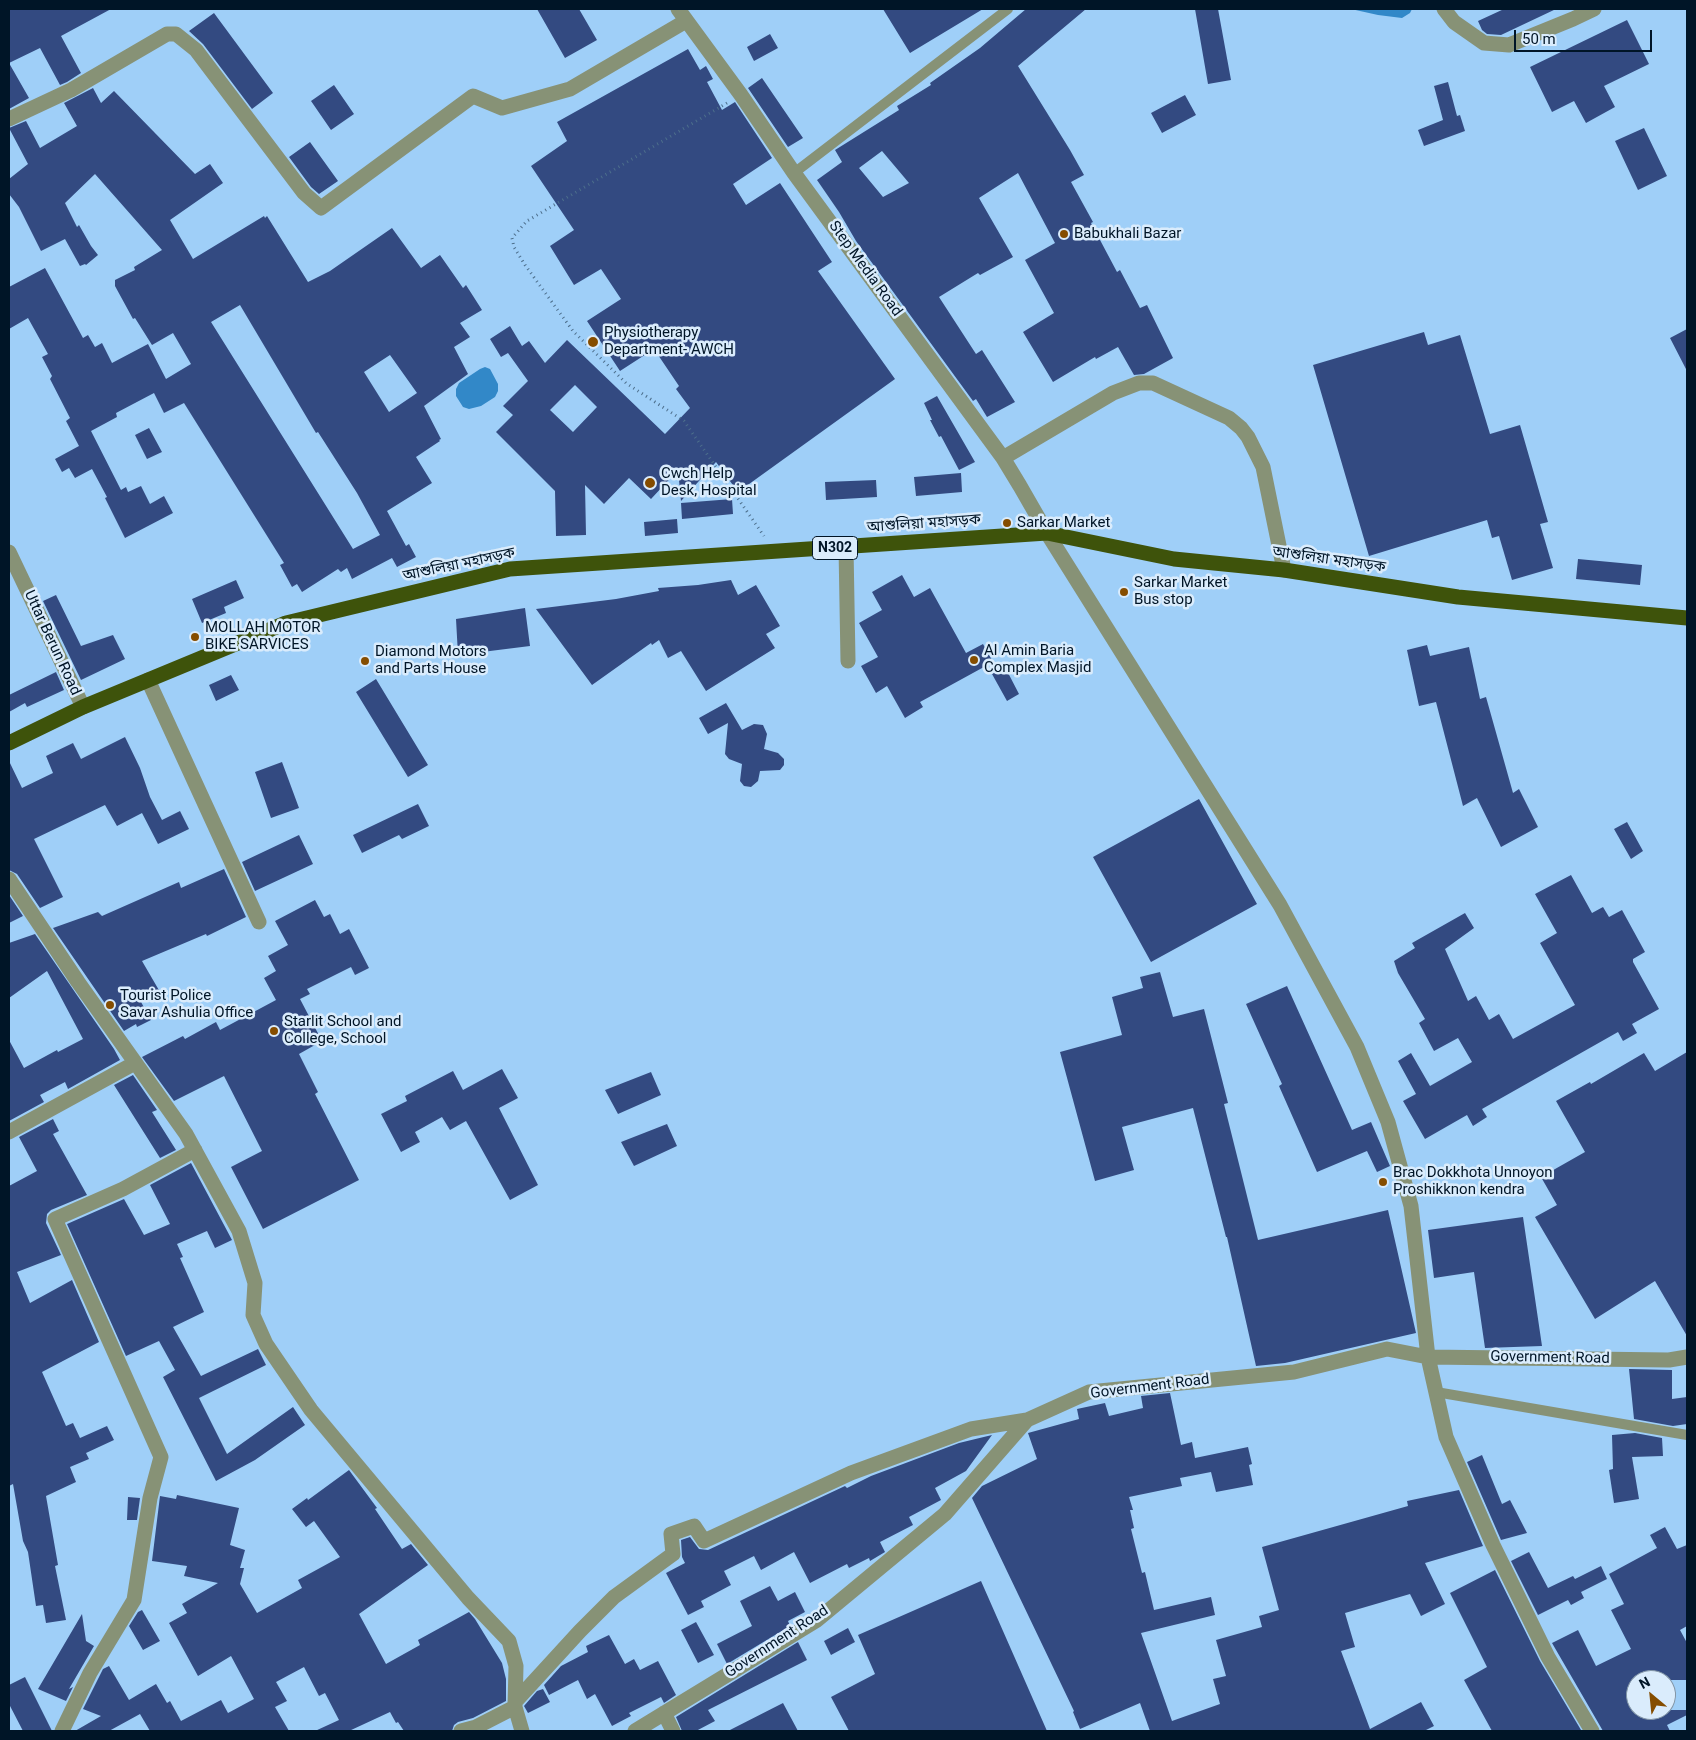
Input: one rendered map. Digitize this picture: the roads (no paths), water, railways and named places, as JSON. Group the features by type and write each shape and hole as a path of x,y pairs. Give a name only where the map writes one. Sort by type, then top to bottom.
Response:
{"highway":[{"name":"আশুলিয়া মহাসড়ক","path":"9,743 83,708 286,623 510,570 1047,533 1174,559 1284,570 1458,597 1687,618"}],"street":[{"path":"1444,9 1454,22 1484,43 1509,44 1573,20 1594,9"},
{"name":"Step Media Road","path":"682,15 741,95 794,173 1003,458 1047,533 1280,905 1357,1047 1388,1122 1411,1206 1428,1357 1446,1437 1493,1545 1548,1657 1592,1731"},
{"path":"9,118 71,90 167,34 176,34 196,50 304,193 321,208 473,96 502,108 570,90 682,15"},
{"path":"1003,458 1113,393 1138,383 1153,383 1229,418 1248,437 1263,467 1284,570"},
{"path":"846,547 848,661"},
{"name":"Uttar Berun Road","path":"9,552 83,708"},
{"path":"148,680 259,922"},
{"path":"9,879 78,982 186,1134 195,1150 240,1232 255,1284 253,1316 266,1344 311,1410 468,1598 509,1641 516,1666 516,1705 522,1731"},
{"path":"9,1132 135,1063"},
{"path":"62,1731 90,1673 134,1600 150,1498 161,1457 55,1219 123,1189 195,1150"},
{"name":"Government Road","path":"635,1731 817,1620 945,1514 1027,1420 1089,1392 1294,1372 1387,1349 1428,1357 1669,1360 1687,1357"},
{"path":"462,1731 476,1727 516,1705 580,1631 614,1597 673,1554 671,1534 694,1526 704,1540 851,1473 971,1429 1027,1420"},
{"path":"664,1713 673,1731"}],"lane":[{"path":"794,173 1008,9"},
{"path":"1436,1392 1687,1435"}],"water":[{"path":"1351,9 1412,9 1410,13 1402,18"},
{"path":"485,367 490,369 498,384 498,391 495,397 481,406 469,409 463,407 456,396 456,389 459,383"}],"place":[{"name":"Babukhali Bazar","path":"1064,234"},
{"name":"Physiotherapy Department- AWCH","path":"593,342"},
{"name":"Cwch Help Desk, Hospital","path":"650,483"},
{"name":"Sarkar Market","path":"1007,523"},
{"name":"Sarkar Market Bus stop","path":"1124,592"},
{"name":"MOLLAH MOTOR BIKE SARVICES","path":"195,637"},
{"name":"Al Amin Baria Complex Masjid","path":"974,660"},
{"name":"Diamond Motors and Parts House","path":"365,661"},
{"name":"Tourist Police Savar Ashulia Office","path":"110,1005"},
{"name":"Starlit School and College, School","path":"274,1031"},
{"name":"Brac Dokkhota Unnoyon Proshikknon kendra","path":"1383,1182"}]}
